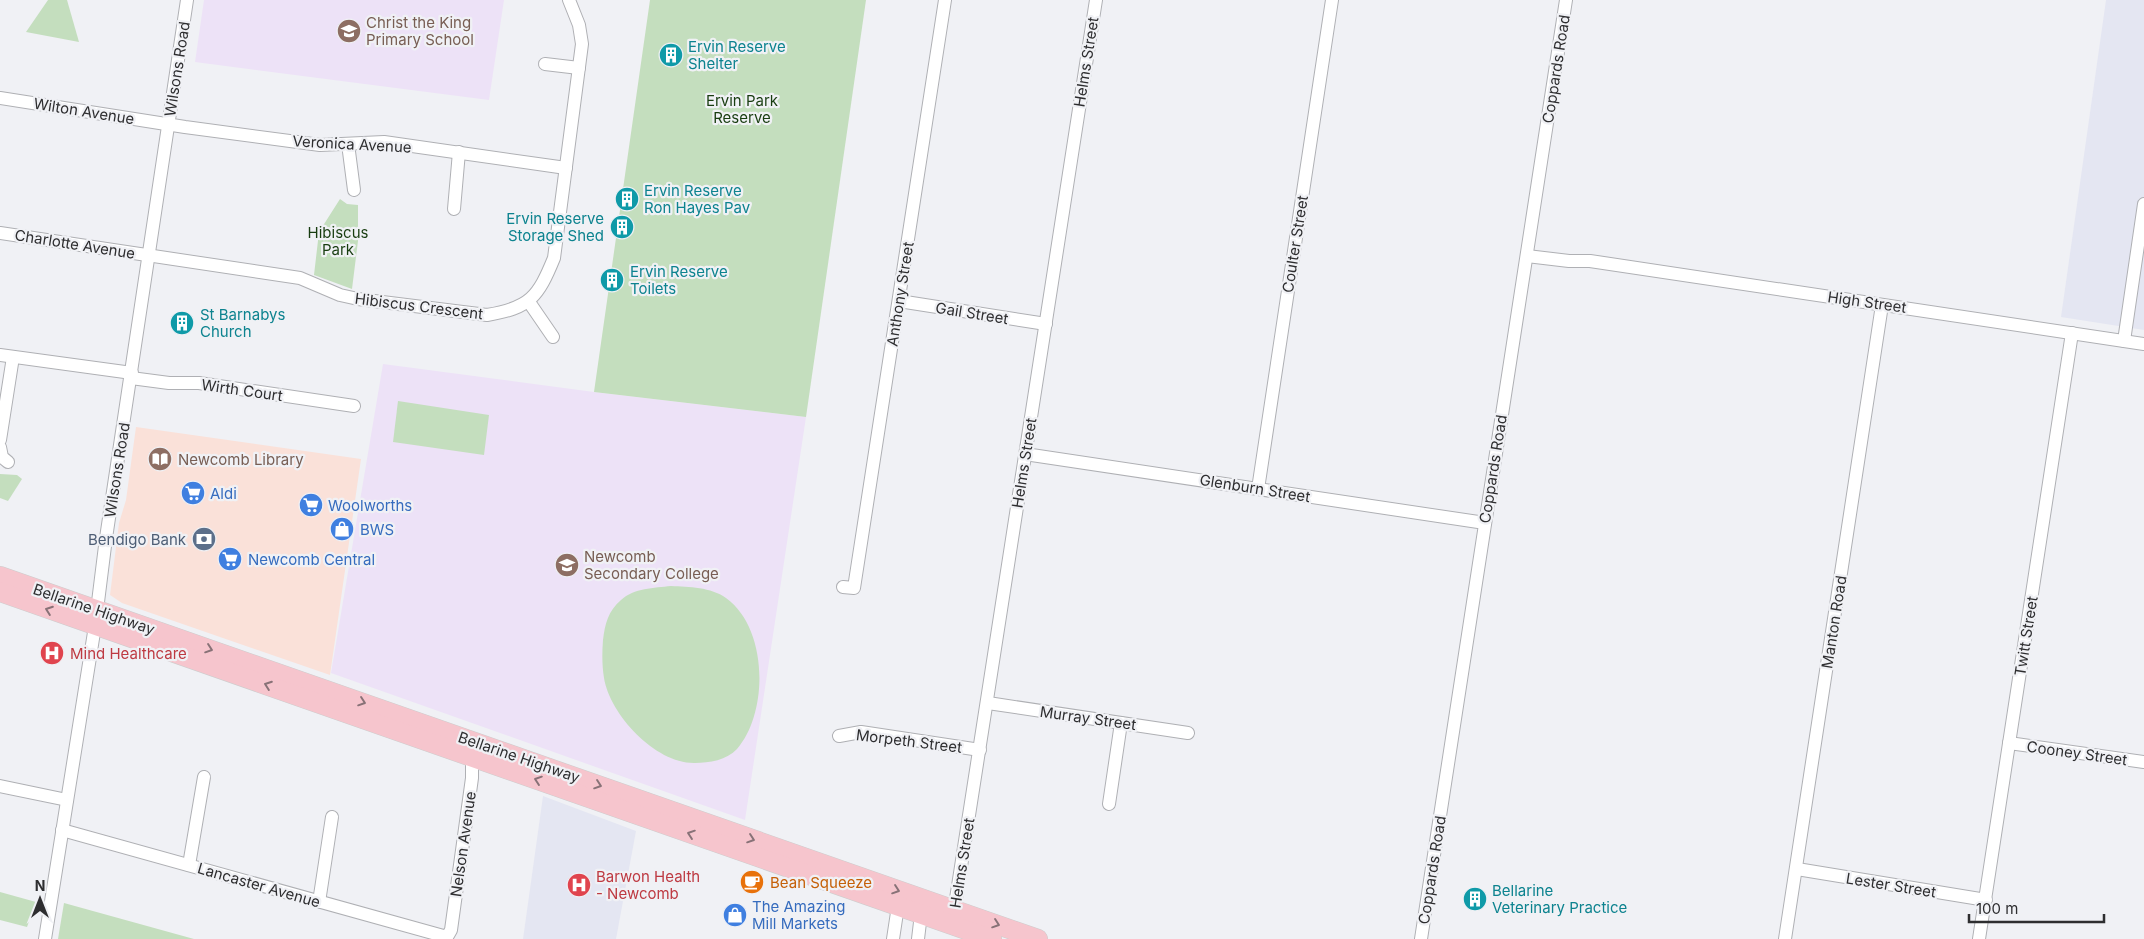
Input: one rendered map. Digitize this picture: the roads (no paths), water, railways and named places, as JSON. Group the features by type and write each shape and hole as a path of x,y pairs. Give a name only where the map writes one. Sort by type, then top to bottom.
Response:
{"highway":[{"name":"Bellarine Highway","path":"0,576 96,618 472,757 921,914 953,917 992,939"},
{"name":"Bellarine Highway","path":"0,592 96,618 953,917 1038,939"}],"street":[{"name":"Wilsons Road","path":"45,939 96,618 188,0"},
{"name":"Hibiscus Crescent","path":"150,256 300,278 340,295 358,299 477,314 487,315 507,312 529,302 544,283 554,258 566,168 582,44 579,25 569,0"},
{"name":"Anthony Street","path":"853,590 945,0"},
{"name":"Helms Street","path":"953,917 988,703 1096,0"},
{"name":"Coulter Street","path":"1258,489 1332,0"},
{"name":"Coppards Road","path":"1422,939 1484,523 1566,0"},
{"path":"545,64 579,68"},
{"name":"Wilton Avenue","path":"0,98 169,124"},
{"name":"Veronica Avenue","path":"169,124 320,145 384,142 566,168"},
{"path":"348,144 354,190"},
{"path":"454,209 459,152"},
{"path":"2124,342 2144,204"},
{"name":"Charlotte Avenue","path":"0,233 150,256"},
{"name":"High Street","path":"1528,252 1570,255 1590,261 2144,344"},
{"name":"Gail Street","path":"899,301 1046,324"},
{"path":"529,302 553,337"},
{"name":"Manton Road","path":"1785,939 1882,305"},
{"name":"Twitt Street","path":"1979,939 2072,333"},
{"path":"0,440 6,356"},
{"name":"Wirth Court","path":"6,356 131,375 169,383 199,383 354,406"},
{"path":"0,448 3,459 8,462"},
{"name":"Glenburn Street","path":"1025,454 1484,523"},
{"name":"Murray Street","path":"988,703 1188,733"},
{"path":"1109,804 1121,723"},
{"name":"Morpeth Street","path":"839,736 861,732 980,750"},
{"name":"Cooney Street","path":"2009,743 2144,762"},
{"name":"Nelson Avenue","path":"452,930 472,778 472,757"},
{"path":"189,865 204,777"},
{"path":"0,786 67,800"},
{"path":"319,902 332,817"},
{"name":"Lancaster Avenue","path":"62,830 447,937 452,930"},
{"name":"Lester Street","path":"1797,870 1986,900"},
{"path":"893,939 898,906"},
{"path":"918,939 921,914"}],"place":[{"name":"Christ the King Primary School","path":"349,31"},
{"name":"Ervin Reserve Shelter","path":"671,55"},
{"name":"Ervin Reserve Ron Hayes Pav","path":"627,199"},
{"name":"Ervin Reserve Storage Shed","path":"622,227"},
{"name":"Ervin Reserve Toilets","path":"612,280"},
{"name":"St Barnabys Church","path":"182,323"},
{"name":"Newcomb Library","path":"160,459"},
{"name":"Aldi","path":"193,493"},
{"name":"Woolworths","path":"311,505"},
{"name":"BWS","path":"342,529"},
{"name":"Bendigo Bank","path":"204,539"},
{"name":"Newcomb Central","path":"230,559"},
{"name":"Newcomb Secondary College","path":"567,565"},
{"name":"Mind Healthcare","path":"52,653"},
{"name":"Bean Squeeze","path":"752,882"},
{"name":"Barwon Health - Newcomb","path":"579,885"},
{"name":"Bellarine Veterinary Practice","path":"1475,899"},
{"name":"The Amazing Mill Markets","path":"735,915"}],"park label":[{"name":"Ervin Park Reserve","path":"742,108"},
{"name":"Hibiscus Park","path":"338,240"}]}
